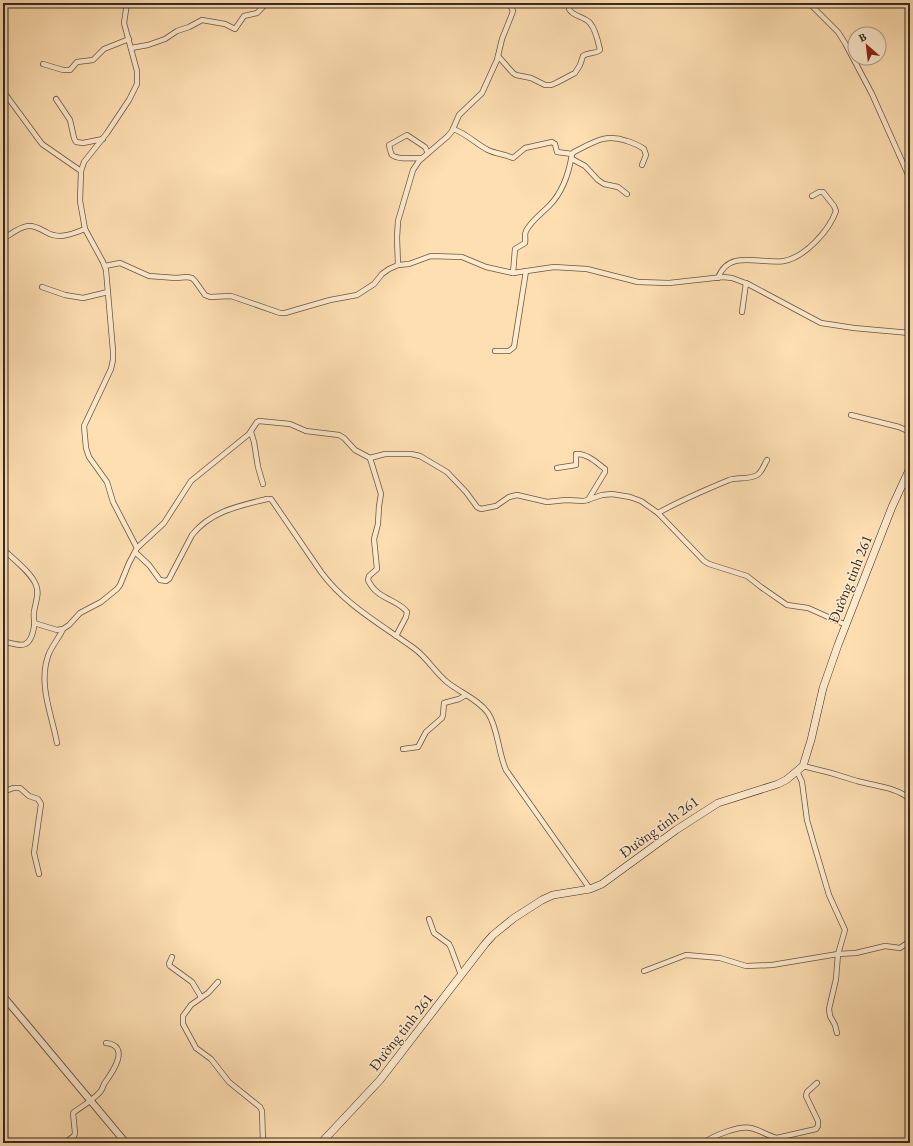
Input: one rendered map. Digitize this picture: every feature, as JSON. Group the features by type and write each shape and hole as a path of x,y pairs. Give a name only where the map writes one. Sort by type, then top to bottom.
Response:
{"main road":[{"name":"Đường tỉnh 261","path":"321,1143 380,1080 489,939 514,918 548,897 597,887 608,881 676,830 718,803 773,786 786,780 800,768 811,740 824,688 846,625 893,506 909,471"}],"street":[{"path":"127,3 124,23 137,71 136,84 129,100 84,162 81,170 80,201 85,229 105,266 113,360 96,404 86,421 84,430 86,448 89,456 106,482 113,502 136,550 160,580 166,581 169,579 192,535 212,517 226,510 271,499 328,582 357,608 419,653 448,682 488,712 492,722 499,752 506,770 590,889"},
{"path":"131,48 148,45 165,39 177,31 190,27 202,20 225,24 234,29 244,16 257,13 267,3"},
{"path":"398,266 398,221 413,170 422,158 448,136 459,115 482,93 498,56 502,39 513,11 509,3"},
{"path":"498,56 516,75 531,78 546,85 556,83 574,73 580,65 583,56 598,52 600,50 592,25 586,20 572,13 569,9 571,3"},
{"path":"809,3 838,32 852,54 872,94 910,179"},
{"path":"43,64 63,70 70,70 77,62 92,60 104,49 128,39"},
{"path":"3,91 42,144 81,170"},
{"path":"56,99 70,120 76,142 83,143 102,139"},
{"path":"452,129 489,150 506,154 512,158 525,148 552,142 555,144 557,152 572,156 585,166 598,180 604,184 618,187 627,194"},
{"path":"422,158 400,158 394,156 391,153 389,145 407,135 425,147 428,153"},
{"path":"513,272 515,249 525,243 527,230 541,212 550,205 563,185 568,174 572,156 600,139 610,137 624,140 644,149 646,155 642,165"},
{"path":"718,278 722,269 734,262 755,259 782,261 796,256 812,245 820,236 836,211 823,192 819,192 812,196"},
{"path":"3,239 18,229 29,226 35,226 51,234 63,236 85,229"},
{"path":"105,266 120,263 149,276 176,278 187,277 195,281 210,297 231,296 285,313 330,300 357,295 374,284 385,271 431,256 462,257 486,268 513,272 554,267 587,269 634,281 669,283 732,278 746,283 821,323 854,328 910,333"},
{"path":"494,351 509,351 514,347 526,271"},
{"path":"742,312 746,283"},
{"path":"42,287 65,295 83,298 108,292"},
{"path":"851,415 899,427 910,432"},
{"path":"34,623 57,630 63,629 80,613 101,602 117,589 136,550 164,524 191,481 251,432 257,422 260,421 290,424 306,431 341,436 355,450 370,458 385,454 411,454 420,456 447,472 466,492 477,507 480,508 496,506 509,497 516,495 546,502 588,500 602,496 621,495 640,501 658,513 704,561 747,576 787,605 808,608 846,625"},
{"path":"251,432 263,484"},
{"path":"557,468 576,465 576,454 578,453 588,457 605,469 605,472 588,500"},
{"path":"370,458 381,494 374,542 377,569 369,576 368,580 378,594 404,608 407,612 396,636"},
{"path":"658,513 684,499 730,480 752,478 759,474 767,460"},
{"path":"3,549 29,574 37,586 38,591 34,612 34,623 30,640 23,646 3,642"},
{"path":"57,743 45,693 45,673 48,655 63,629"},
{"path":"403,749 416,748 419,745 426,732 442,718 444,703 459,699 466,695"},
{"path":"837,1033 830,1016 829,1009 836,979 838,954 845,930 829,895 806,820 800,768 837,773 858,781 896,791 910,799"},
{"path":"3,792 12,788 20,788 29,796 38,799 42,804 36,832 34,853 39,874"},
{"path":"429,919 434,933 445,941 451,948 461,975"},
{"path":"644,971 688,955 720,958 746,966 778,964 838,954 856,954 885,946 900,948 910,941"},
{"path":"172,957 169,964 170,966 192,982 201,997"},
{"path":"218,982 208,993 191,1005 183,1016 183,1024 196,1048 211,1059 229,1082 257,1103 260,1107 262,1111 263,1143"},
{"path":"3,996 126,1143"},
{"path":"66,1142 74,1136 75,1133 73,1113 101,1091 118,1061 117,1048 106,1043"},
{"path":"704,1143 711,1138 744,1127 752,1128 777,1138 816,1130 818,1121 806,1096 807,1092 817,1083"}]}
